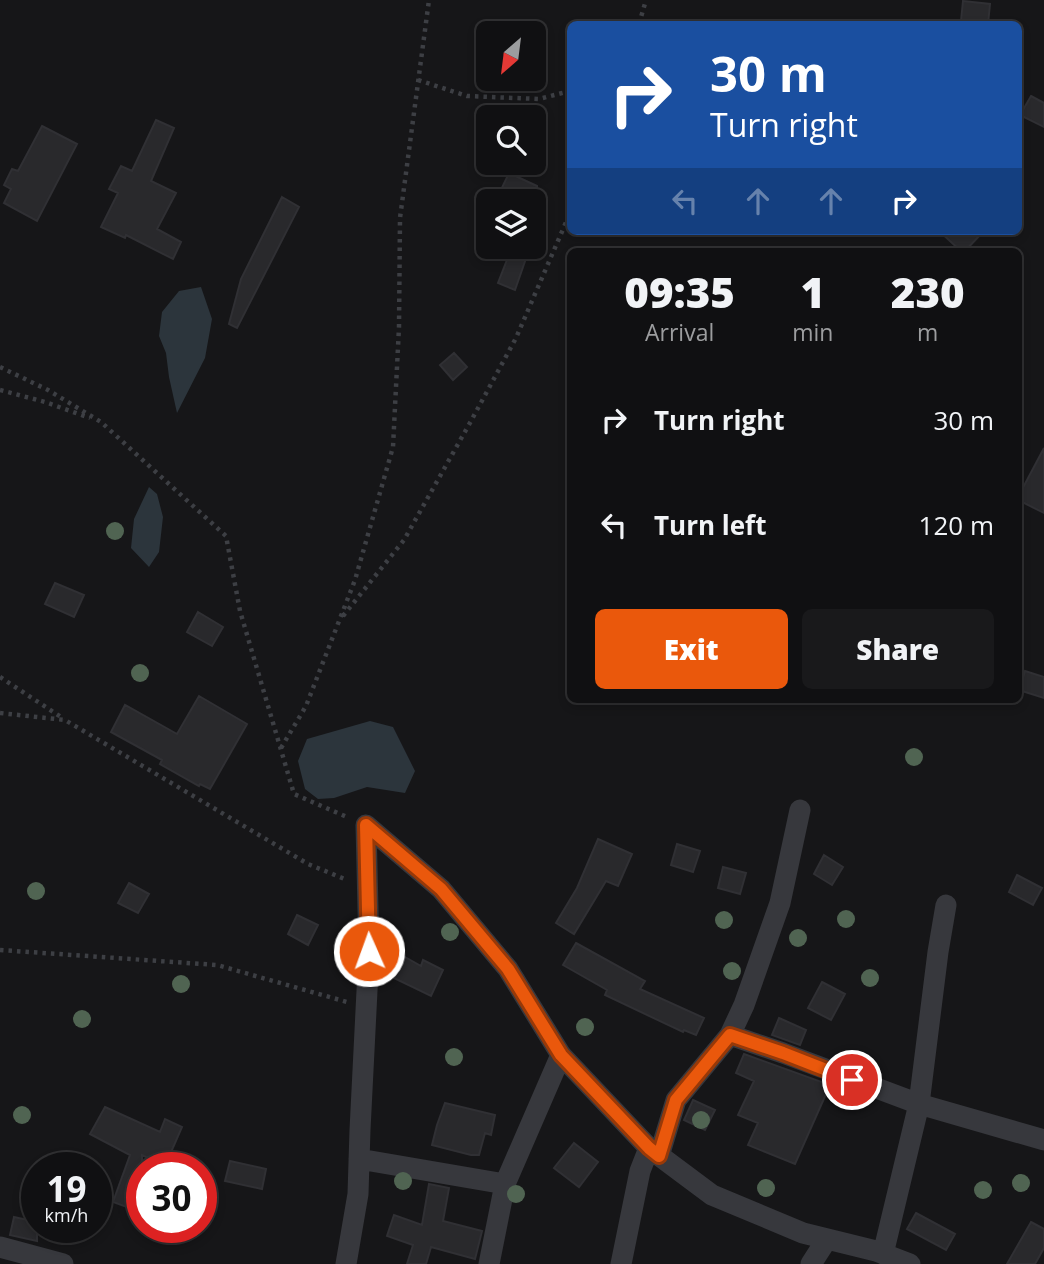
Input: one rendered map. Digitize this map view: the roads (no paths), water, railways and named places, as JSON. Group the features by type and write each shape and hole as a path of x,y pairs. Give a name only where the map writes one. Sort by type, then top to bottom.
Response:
{"street":[{"path":"621,1264 640,1171 654,1152 676,1100 730,1035 744,1005 780,903 800,810"},
{"path":"346,1264 358,1194 369,951 366,825 441,889 508,969 561,1055 654,1152 712,1195 803,1233 883,1254 909,1264"},
{"path":"883,1254 919,1104 946,905"},
{"path":"730,1035 919,1104 1044,1140"},
{"path":"489,1264 506,1184 561,1055"},
{"path":"359,1159 506,1184"},
{"path":"811,1264 827,1239"},
{"path":"0,1247 63,1264"}]}
